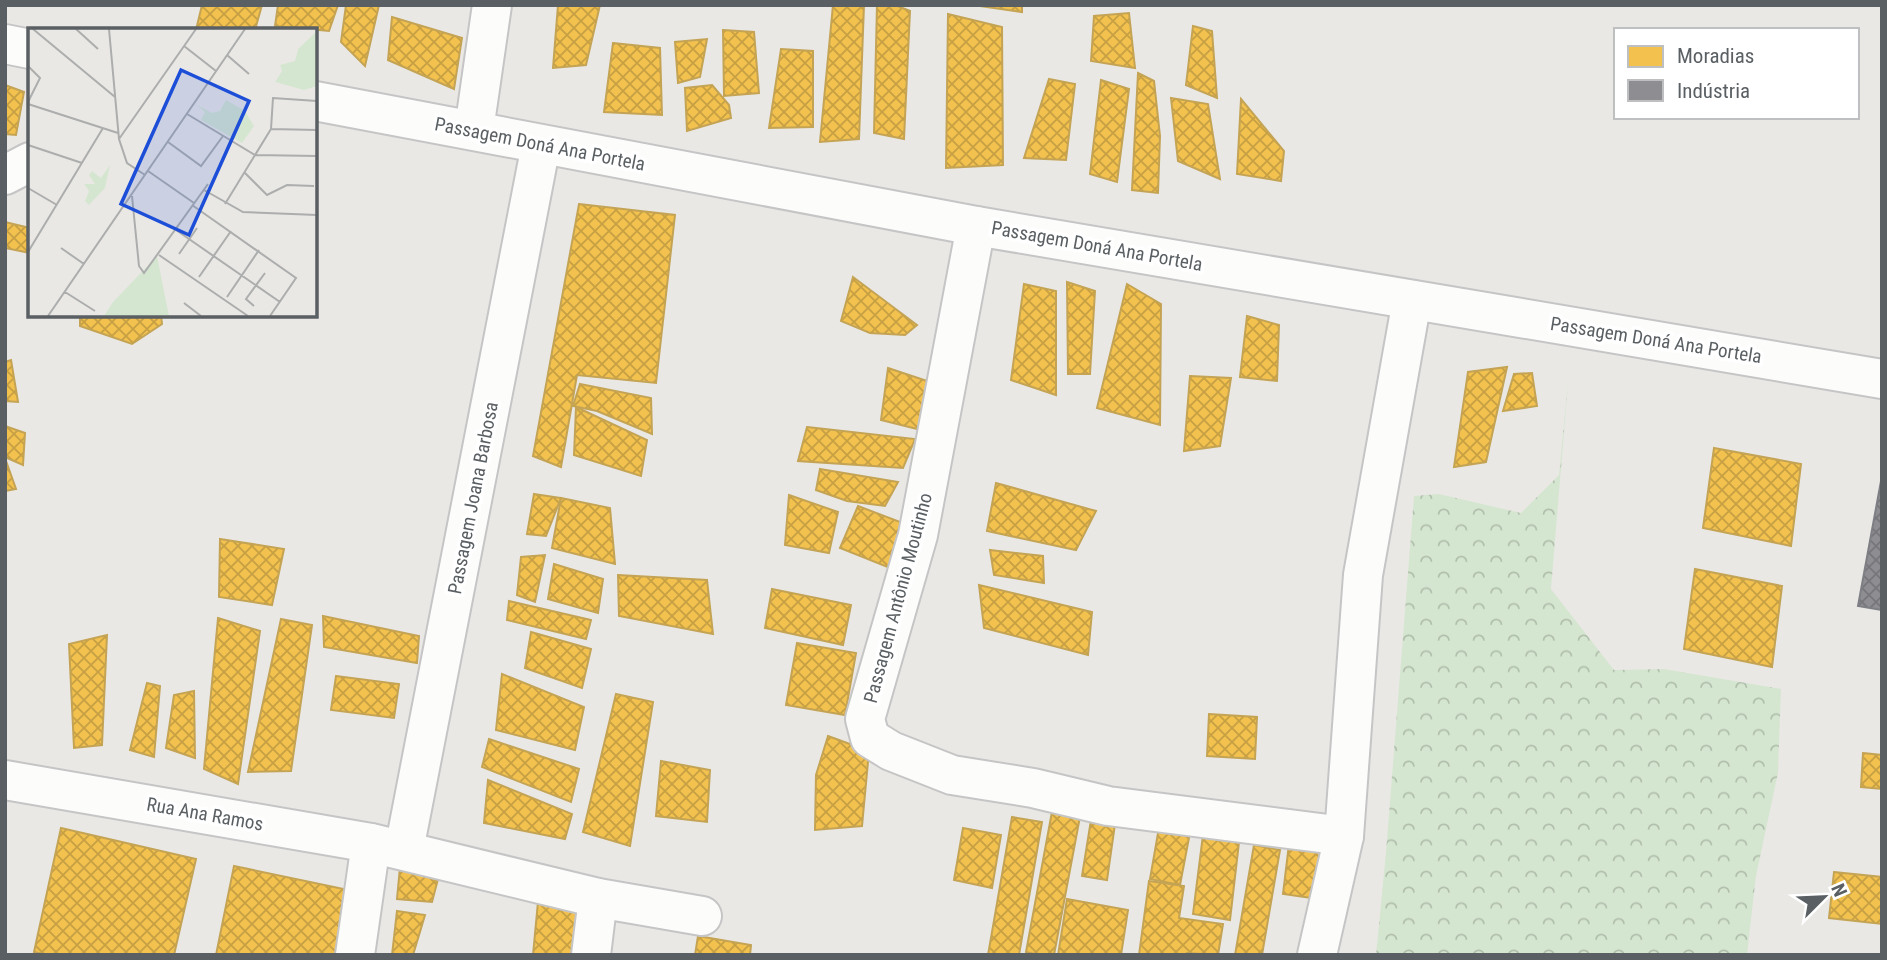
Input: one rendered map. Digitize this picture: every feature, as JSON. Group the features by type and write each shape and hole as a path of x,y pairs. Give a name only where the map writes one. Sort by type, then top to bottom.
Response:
{"street":[{"path":"474,130 492,5"},
{"path":"5,44 28,49"},
{"name":"Passagem Doná Ana Portela","path":"317,101 976,226 1882,379"},
{"name":"Passagem Joana Barbosa","path":"355,955 387,847 541,145"},
{"path":"5,175 28,163"},
{"name":"Passagem Antônio Moutinho","path":"976,226 918,535 865,719 870,738 891,751 952,775 1033,788 1108,806 1344,836"},
{"path":"1317,955 1344,836 1363,575 1412,300"},
{"name":"Rua Ana Ramos","path":"5,780 387,847 598,898 702,916"},
{"path":"591,955 598,898"}],"green space":[{"path":"1569,372 1551,589 1614,670 1664,669 1781,689 1778,773 1756,876 1747,955 1376,955 1414,496 1439,494 1521,513 1559,475"}],"building: Moradias":[{"path":"202,5 262,5 256,28 196,28"},
{"path":"278,5 338,5 329,31 275,26"},
{"path":"346,5 379,5 365,66 341,42"},
{"path":"558,5 600,5 586,65 553,68"},
{"path":"833,5 864,5 859,139 820,142"},
{"path":"877,5 895,5 910,11 904,139 874,133"},
{"path":"973,5 1022,5 1022,12"},
{"path":"1129,13 1135,68 1091,61 1094,16"},
{"path":"948,14 1002,27 1003,165 946,168"},
{"path":"392,17 462,38 454,89 388,60"},
{"path":"1193,26 1212,31 1217,98 1186,85"},
{"path":"723,30 754,32 759,93 724,96"},
{"path":"707,39 700,77 678,83 675,42"},
{"path":"613,43 660,48 662,115 604,112"},
{"path":"781,49 813,51 813,127 769,128"},
{"path":"1138,73 1154,81 1160,136 1158,193 1132,190"},
{"path":"1049,79 1075,84 1066,160 1024,158"},
{"path":"1101,80 1129,89 1117,182 1090,174"},
{"path":"5,85 24,92 16,135 5,134"},
{"path":"712,85 729,105 731,118 687,131 685,88"},
{"path":"1171,98 1208,104 1220,179 1178,161"},
{"path":"1241,99 1284,151 1281,181 1237,174"},
{"path":"579,204 675,215 656,383 577,375 561,467 533,456"},
{"path":"5,222 28,228 28,253 5,248"},
{"path":"853,277 917,325 905,335 870,333 841,321"},
{"path":"1067,282 1095,291 1090,374 1068,374"},
{"path":"1024,284 1056,291 1056,395 1011,380"},
{"path":"1127,284 1161,304 1160,425 1097,408"},
{"path":"1247,316 1279,325 1277,381 1240,377"},
{"path":"80,317 161,317 162,324 132,344 80,326"},
{"path":"11,360 18,402 5,401 5,362"},
{"path":"1507,367 1486,462 1454,467 1468,372"},
{"path":"888,368 933,383 925,431 881,420"},
{"path":"1532,373 1537,406 1503,411 1514,374"},
{"path":"1190,376 1231,378 1220,446 1184,451"},
{"path":"580,384 651,398 652,434 597,411 573,406"},
{"path":"576,407 647,440 641,476 574,455"},
{"path":"5,426 25,433 23,465 5,457"},
{"path":"807,427 915,439 903,468 798,461"},
{"path":"1714,448 1801,464 1791,546 1703,528"},
{"path":"5,458 16,489 5,491"},
{"path":"820,469 898,482 885,506 847,501 816,490"},
{"path":"996,483 1096,511 1076,550 987,531"},
{"path":"534,494 561,498 546,536 527,534"},
{"path":"789,495 838,512 829,553 785,545"},
{"path":"561,498 610,508 615,564 552,548"},
{"path":"858,506 916,528 900,572 840,548"},
{"path":"220,539 284,549 272,605 219,597"},
{"path":"990,550 1043,556 1044,583 994,575"},
{"path":"545,555 535,602 517,595 521,557"},
{"path":"554,564 603,579 598,613 548,599"},
{"path":"1695,569 1782,586 1772,667 1684,649"},
{"path":"618,575 707,580 713,634 619,616"},
{"path":"979,585 1092,612 1088,655 984,628"},
{"path":"772,589 851,605 843,645 765,628"},
{"path":"509,601 591,620 586,639 507,620"},
{"path":"323,616 419,636 417,663 324,647"},
{"path":"218,618 260,631 238,784 204,769"},
{"path":"281,619 312,625 291,771 248,772"},
{"path":"531,632 591,649 582,688 525,668"},
{"path":"107,635 102,745 74,748 69,644"},
{"path":"797,643 856,653 845,715 786,705"},
{"path":"502,674 584,707 575,750 496,730"},
{"path":"336,676 399,684 394,718 331,710"},
{"path":"147,683 160,686 154,757 130,750"},
{"path":"194,691 195,758 166,748 174,695"},
{"path":"616,694 653,702 630,846 583,832"},
{"path":"1209,714 1257,717 1255,759 1207,756"},
{"path":"828,736 869,751 862,826 815,830 816,775"},
{"path":"489,739 579,769 571,802 482,767"},
{"path":"1863,753 1882,755 1882,789 1861,787"},
{"path":"661,761 710,770 707,822 656,816"},
{"path":"488,780 572,814 565,839 484,823"},
{"path":"1054,801 1082,806 1054,955 1038,955 1026,952"},
{"path":"1161,816 1192,822 1180,885 1150,879"},
{"path":"1012,817 1042,822 1019,955 988,955"},
{"path":"1205,819 1241,825 1230,920 1193,914"},
{"path":"1091,820 1115,824 1107,880 1082,876"},
{"path":"61,828 196,859 174,955 47,955 34,952"},
{"path":"963,828 1001,835 992,888 954,880"},
{"path":"1290,836 1334,842 1326,900 1283,894"},
{"path":"1254,845 1280,850 1262,955 1235,955"},
{"path":"234,866 358,892 346,955 216,955"},
{"path":"400,867 438,879 432,902 397,899"},
{"path":"1834,872 1882,877 1882,924 1829,918"},
{"path":"1149,881 1184,886 1179,918 1223,924 1218,955 1139,955"},
{"path":"539,891 588,896 583,955 533,955"},
{"path":"1067,899 1128,910 1121,955 1058,955"},
{"path":"397,911 425,915 413,955 392,955"},
{"path":"698,936 751,945 750,955 695,955"}],"building: Indústria":[{"path":"1882,482 1882,610 1858,606"}]}
